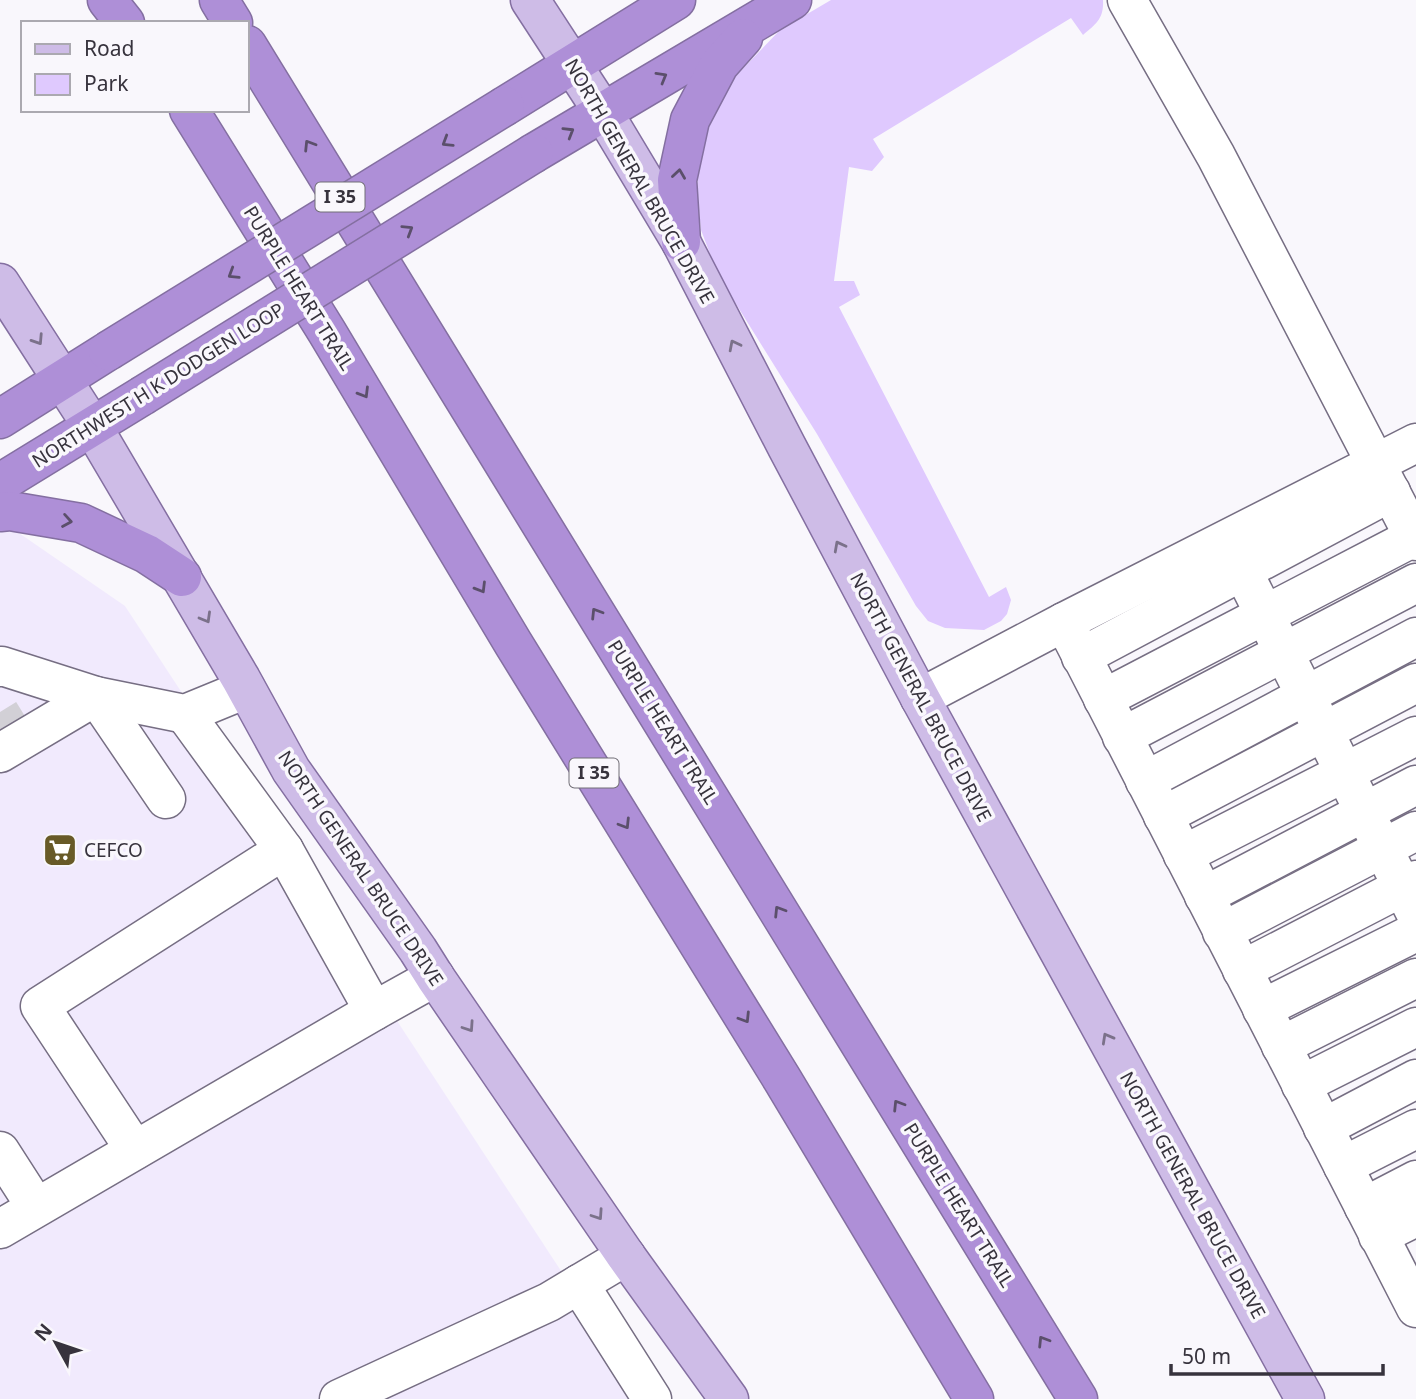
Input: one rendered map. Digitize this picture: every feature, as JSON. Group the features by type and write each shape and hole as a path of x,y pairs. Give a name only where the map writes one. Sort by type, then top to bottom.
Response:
{"highway":[{"path":"107,0 123,21"},
{"path":"121,0 134,21"},
{"path":"219,0 232,21"},
{"path":"0,419 676,0"},
{"path":"681,242 677,180 690,120 719,65 760,20 792,0"},
{"name":"NORTHWEST H K DODGEN LOOP","path":"0,483 534,153 760,20"},
{"name":"PURPLE HEART TRAIL","path":"248,47 1078,1399"},
{"name":"PURPLE HEART TRAIL","path":"190,112 782,1079 974,1399"},
{"path":"0,512 10,511 81,523 147,554 182,577"}],"main road":[{"name":"NORTH GENERAL BRUCE DRIVE","path":"530,0 603,112 681,242 786,447 920,698 1305,1399"},
{"name":"NORTH GENERAL BRUCE DRIVE","path":"0,283 63,379 182,577 290,770 418,950 626,1256 729,1399"}],"lane":[{"path":"1103,699 1415,539 1216,156 1127,0"},
{"path":"1081,657 1235,556 1384,477 1416,443"},
{"path":"1235,556 1383,849 1412,894 1242,970"},
{"path":"920,698 1064,622 1235,556"},
{"path":"1122,737 1416,583"},
{"path":"1064,622 1416,1308"},
{"path":"1145,781 1416,637"},
{"path":"0,667 96,696 185,714 246,689"},
{"path":"1163,816 1416,683"},
{"path":"11,742 96,696"},
{"path":"96,696 166,799"},
{"path":"185,714 284,850 374,1011"},
{"path":"1183,855 1416,736"},
{"path":"1203,895 1416,785"},
{"path":"1222,932 1416,831"},
{"path":"135,1150 40,1006 284,850"},
{"path":"1262,1009 1416,932"},
{"path":"0,1229 435,977"},
{"path":"1281,1046 1416,978"},
{"path":"1301,1085 1416,1027"},
{"path":"1323,1128 1416,1079"},
{"path":"1343,1166 1416,1129"},
{"path":"0,1151 36,1208"},
{"path":"1371,1222 1416,1180"},
{"path":"1371,1222 1416,1217"},
{"path":"339,1399 549,1302 626,1256"},
{"path":"579,1284 652,1399"}],"shaded area":[{"path":"0,520 125,606 645,1399 0,1399"}],"green space":[{"path":"831,0 1103,0 1101,17 1083,35 1071,18 873,139 884,157 872,171 849,167 834,281 854,281 860,295 839,307 989,597 1006,587 1011,600 1007,614 1001,621 984,630 945,628 928,621 916,606 817,434 718,275 701,230 697,192 699,155 706,132 729,83 780,30"}],"tunnel":[{"path":"0,712 13,733"}],"place":[{"name":"CEFCO","path":"60,850"}]}
